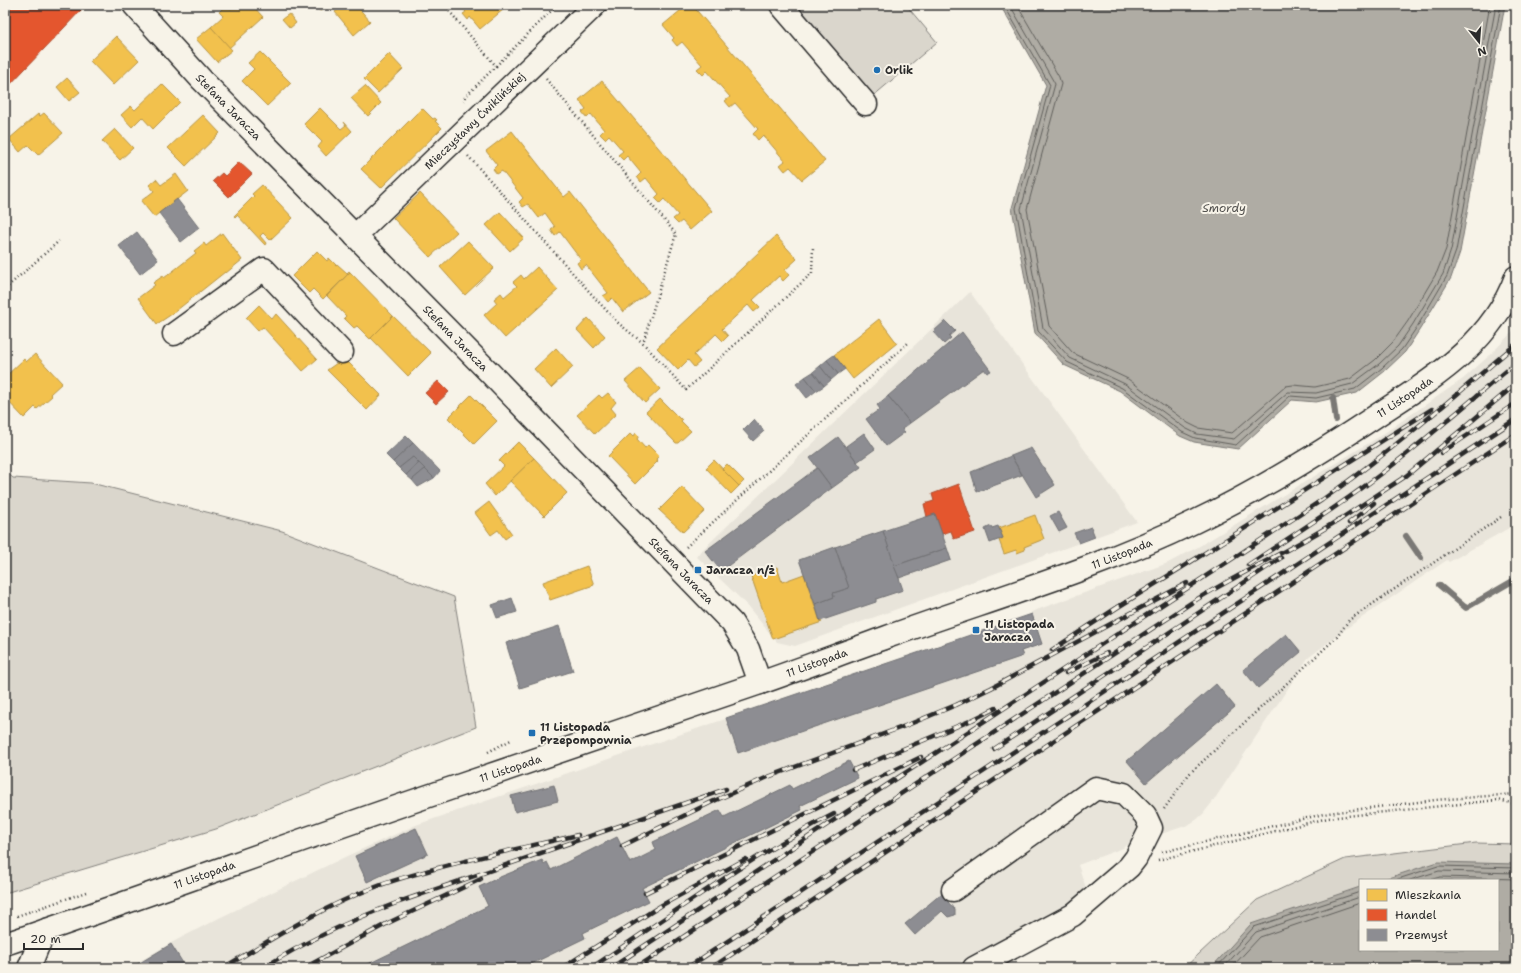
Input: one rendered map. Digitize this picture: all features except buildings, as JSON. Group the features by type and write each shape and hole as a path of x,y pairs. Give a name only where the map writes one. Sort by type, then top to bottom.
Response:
{"main road":[{"name":"Stefana Jaracza","path":"134,5 202,80 732,623 748,649 760,683"},
{"name":"Mieczysławy Ćwiklińskiej","path":"355,236 595,5"},
{"path":"781,5 866,104"},
{"path":"174,334 264,269 342,352"},
{"name":"11 Listopada","path":"5,944 760,683 886,637 1069,574 1124,553 1193,523 1323,451 1427,382 1461,357 1485,331 1498,313 1512,289 1516,277"},
{"path":"954,890 1096,788 1124,794 1145,815 1151,828 1133,863 1073,915 974,968"},
{"path":"29,968 46,930"}],"path":[{"path":"444,5 496,66"},
{"path":"462,104 465,97 557,5"},
{"path":"546,78 676,234 643,343"},
{"path":"454,142 617,322 643,343 686,390 812,273 813,247"},
{"path":"5,288 59,241"},
{"path":"681,551 908,343"},
{"path":"1151,828 1189,774 1337,637 1349,620 1501,517"},
{"path":"1133,863 1328,813 1435,800 1516,794"},
{"path":"1133,863 1328,818 1498,800 1516,804"}],"shaded area":[{"name":"Orlik","path":"794,5 906,5 937,42 872,97"},
{"path":"970,292 1137,522 795,646 777,642 745,603 696,556"},
{"path":"1516,328 1516,524 1449,562 1447,560 1351,625 1308,658 1214,800 1196,820 1188,825 1125,846 1078,865 1090,899 1071,904 949,968 128,968 217,919 349,855 416,825 1032,614 1031,612 1168,563 1198,547 1377,438 1463,379 1490,355"},
{"path":"5,471 13,478 91,483 282,531 454,597 476,727 216,829 5,893"},
{"path":"1476,843 1516,844 1516,968 1184,968 1257,900 1345,859"}],"water":[{"name":"Smordy","path":"1000,5 1505,5 1460,252 1451,278 1405,352 1385,371 1357,393 1316,402 1292,400 1238,449 1194,442 1180,436 1120,391 1064,365 1035,333 1012,208 1046,85"},
{"path":"1437,862 1516,864 1516,968 1211,968 1251,924 1359,887 1359,951 1499,951 1499,879 1385,879"}],"waterway":[{"path":"1333,398 1336,420"},
{"path":"1406,536 1421,558"},
{"path":"1439,585 1466,608 1516,579"}],"railway":[{"path":"611,968 1322,500 1397,444 1516,344"},
{"path":"1248,565 1332,509 1381,474 1516,363"},
{"path":"1336,522 1406,476 1516,384"},
{"path":"1441,453 1516,403"},
{"path":"1052,650 1432,409"},
{"path":"687,968 1516,419"},
{"path":"711,968 1516,434"},
{"path":"1349,523 1374,503"},
{"path":"636,968 1191,603 1340,519"},
{"path":"994,749 1281,558"},
{"path":"622,846 714,801 768,777 905,726 956,705 991,688 1187,583"},
{"path":"1066,673 1107,653"},
{"path":"853,770 972,720 996,708"},
{"path":"645,893 921,757"},
{"path":"263,968 312,940 399,902 726,789"},
{"path":"591,968 741,868 771,849 834,814"},
{"path":"223,968 315,914 380,885 452,864 578,835"},
{"path":"562,968 662,905 746,859"},
{"path":"304,968 388,923 481,879"}],"place":[{"name":"Orlik","path":"877,70"},
{"name":"Jaracza n/ż","path":"698,570"},
{"name":"11 Listopada Jaracza","path":"976,630"},
{"name":"11 Listopada Przepompownia","path":"532,733"}]}
